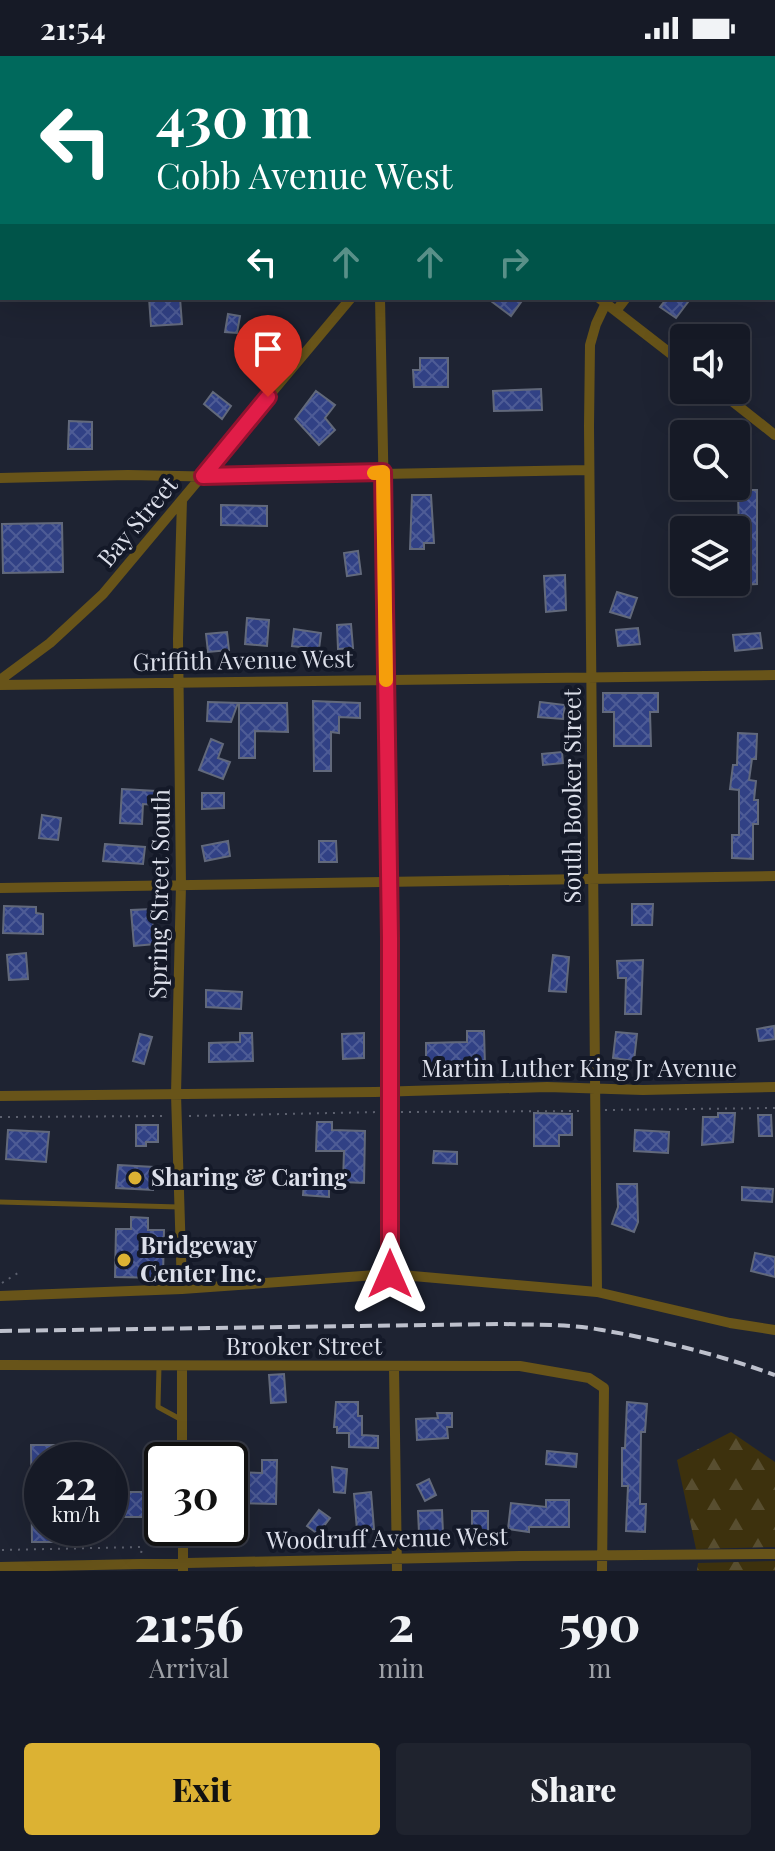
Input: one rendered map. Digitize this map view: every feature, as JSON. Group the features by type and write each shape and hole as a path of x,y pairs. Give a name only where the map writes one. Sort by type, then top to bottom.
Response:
{"street":[{"name":"Bay Street","path":"0,682 50,643 103,594 349,300"},
{"path":"380,300 390,883 390,1274"},
{"path":"616,311 624,300"},
{"path":"603,301 670,353"},
{"name":"South Booker Street","path":"597,1292 589,470 590,345 603,301"},
{"path":"736,404 775,435"},
{"path":"0,478 589,470"},
{"name":"Spring Street South","path":"182,500 179,682 181,885 176,1094 182,1289"},
{"name":"Griffith Avenue West","path":"0,682 775,675"},
{"path":"0,888 775,876"},
{"name":"Martin Luther King Jr Avenue","path":"0,1096 775,1087"},
{"path":"0,1296 182,1289 390,1274 597,1292 730,1323 775,1330"},
{"name":"Brooker Street","path":"0,1365 520,1366 589,1378 604,1388 602,1557"},
{"path":"394,1366 397,1565"},
{"path":"182,1367 182,1442"},
{"path":"183,1546 183,1567"},
{"name":"Woodruff Avenue West","path":"0,1567 397,1565 775,1554"},
{"path":"602,1557 602,1571"}],"lane":[{"path":"0,1202 179,1207"},
{"path":"159,1366 158,1407 182,1420"}],"path":[{"path":"0,1284 18,1273"},
{"path":"0,1559 1,1550 142,1547 140,1564"}],"green space":[{"path":"731,1432 775,1462 775,1547 696,1549 677,1460"},
{"path":"775,1561 775,1571 697,1571 698,1563"}],"building":[{"path":"149,300 180,300 182,324 151,326"},
{"path":"490,300 523,300 511,316"},
{"path":"665,300 690,300 676,318 660,307"},
{"path":"228,314 240,316 237,333 225,332"},
{"path":"420,358 448,358 448,387 414,387 413,370 420,370"},
{"path":"541,389 542,410 494,411 493,391"},
{"path":"316,391 335,405 325,418 335,430 319,445 295,419"},
{"path":"213,392 231,406 222,419 204,404"},
{"path":"69,421 92,422 92,449 68,449"},
{"path":"750,490 757,490 757,584 750,584 750,516 739,516 738,500 750,500"},
{"path":"412,495 431,495 434,543 424,543 424,549 410,549"},
{"path":"221,505 267,506 267,526 221,525"},
{"path":"62,523 63,572 3,573 2,524"},
{"path":"358,551 361,574 347,576 344,553"},
{"path":"565,575 566,610 546,612 544,576"},
{"path":"617,592 637,598 630,618 610,612"},
{"path":"247,618 269,620 267,646 245,644"},
{"path":"351,624 353,648 338,649 337,625"},
{"path":"638,628 640,644 618,646 616,630"},
{"path":"294,629 321,633 319,649 292,646"},
{"path":"227,632 229,650 208,652 206,634"},
{"path":"760,633 762,648 735,651 733,635"},
{"path":"603,693 658,693 658,712 650,712 651,746 614,746 614,712 603,712"},
{"path":"313,701 360,703 360,718 339,717 339,733 331,732 331,771 314,771"},
{"path":"208,702 238,703 231,722 207,721"},
{"path":"540,702 565,705 563,719 538,717"},
{"path":"239,703 287,703 288,732 255,731 255,758 239,758"},
{"path":"738,733 757,734 756,759 752,759 749,780 756,781 754,800 758,800 758,824 753,824 753,859 732,858 732,835 739,835 739,790 730,789 733,765 737,765"},
{"path":"211,739 223,744 218,758 230,762 223,779 199,770"},
{"path":"562,752 563,763 543,765 542,754"},
{"path":"122,789 156,791 155,805 143,804 142,824 120,823"},
{"path":"202,793 224,793 224,808 202,809"},
{"path":"42,815 61,818 58,840 39,838"},
{"path":"228,841 230,856 205,861 202,846"},
{"path":"319,841 336,841 337,862 319,862"},
{"path":"105,844 145,847 143,864 103,861"},
{"path":"632,904 653,904 652,925 632,925"},
{"path":"4,906 36,907 36,913 43,914 43,934 3,933"},
{"path":"152,909 155,944 134,946 131,910"},
{"path":"26,953 28,979 9,980 7,955"},
{"path":"553,955 569,957 566,992 549,991"},
{"path":"643,960 641,1014 625,1014 626,978 618,978 617,961"},
{"path":"206,990 242,992 241,1009 206,1007"},
{"path":"774,1026 775,1039 759,1041 757,1029"},
{"path":"467,1031 484,1031 485,1066 426,1068 426,1043 467,1042"},
{"path":"616,1032 637,1034 634,1061 613,1058"},
{"path":"240,1033 252,1033 253,1061 209,1062 209,1043 240,1042"},
{"path":"364,1033 364,1058 343,1059 342,1034"},
{"path":"140,1034 152,1037 144,1064 133,1061"},
{"path":"534,1113 572,1114 572,1135 559,1135 559,1146 534,1146"},
{"path":"718,1113 735,1113 733,1142 702,1145 703,1117 718,1117"},
{"path":"758,1115 771,1115 772,1136 759,1136"},
{"path":"317,1122 332,1122 332,1130 365,1131 364,1183 343,1182 344,1151 316,1151"},
{"path":"136,1125 158,1125 158,1142 136,1146"},
{"path":"8,1130 49,1132 46,1162 6,1159"},
{"path":"635,1130 669,1132 668,1153 634,1151"},
{"path":"434,1151 457,1152 457,1164 433,1163"},
{"name":"Sharing & Caring","path":"118,1165 154,1167 153,1190 116,1188"},
{"path":"304,1182 329,1183 329,1197 303,1195"},
{"path":"617,1184 637,1184 638,1222 634,1232 612,1224 618,1207"},
{"path":"742,1187 773,1189 772,1202 742,1200"},
{"name":"Bridgeway Center Inc.","path":"131,1217 148,1218 148,1230 164,1230 163,1278 115,1277 116,1229 131,1229"},
{"path":"755,1253 775,1257 775,1277 751,1271"},
{"path":"284,1374 286,1402 271,1403 269,1375"},
{"path":"336,1402 358,1402 362,1435 378,1436 378,1448 349,1447 349,1433 337,1433 337,1427 334,1427"},
{"path":"627,1402 647,1404 645,1432 641,1432 640,1504 646,1504 645,1532 626,1531 628,1486 622,1486 622,1448 625,1448"},
{"path":"437,1413 452,1413 452,1427 447,1427 448,1438 417,1440 416,1419 438,1418"},
{"path":"547,1451 577,1454 576,1467 546,1464"},
{"path":"262,1460 277,1460 276,1504 248,1503 248,1473 262,1473"},
{"path":"332,1467 347,1469 345,1493 334,1492"},
{"path":"429,1479 436,1495 425,1501 417,1485"},
{"path":"128,1492 144,1492 144,1517 128,1517"},
{"path":"371,1492 374,1529 357,1530 354,1494"},
{"path":"546,1500 569,1500 569,1527 529,1527 529,1532 508,1529 511,1503 546,1507"},
{"path":"319,1510 330,1518 318,1534 307,1526"},
{"path":"442,1510 443,1533 419,1533 418,1511"},
{"path":"472,1511 488,1511 488,1531 472,1531"}],"railway":[{"path":"0,1331 504,1324 565,1326 668,1343 775,1375"}],"slow traffic":[{"path":"374,473 383,472 386,680"}],"place":[{"name":"Sharing & Caring","path":"135,1178"},
{"name":"Bridgeway Center Inc.","path":"124,1260"}],"route":[{"path":"268,397 203,476 383,472 389,760 390,1274"}]}
